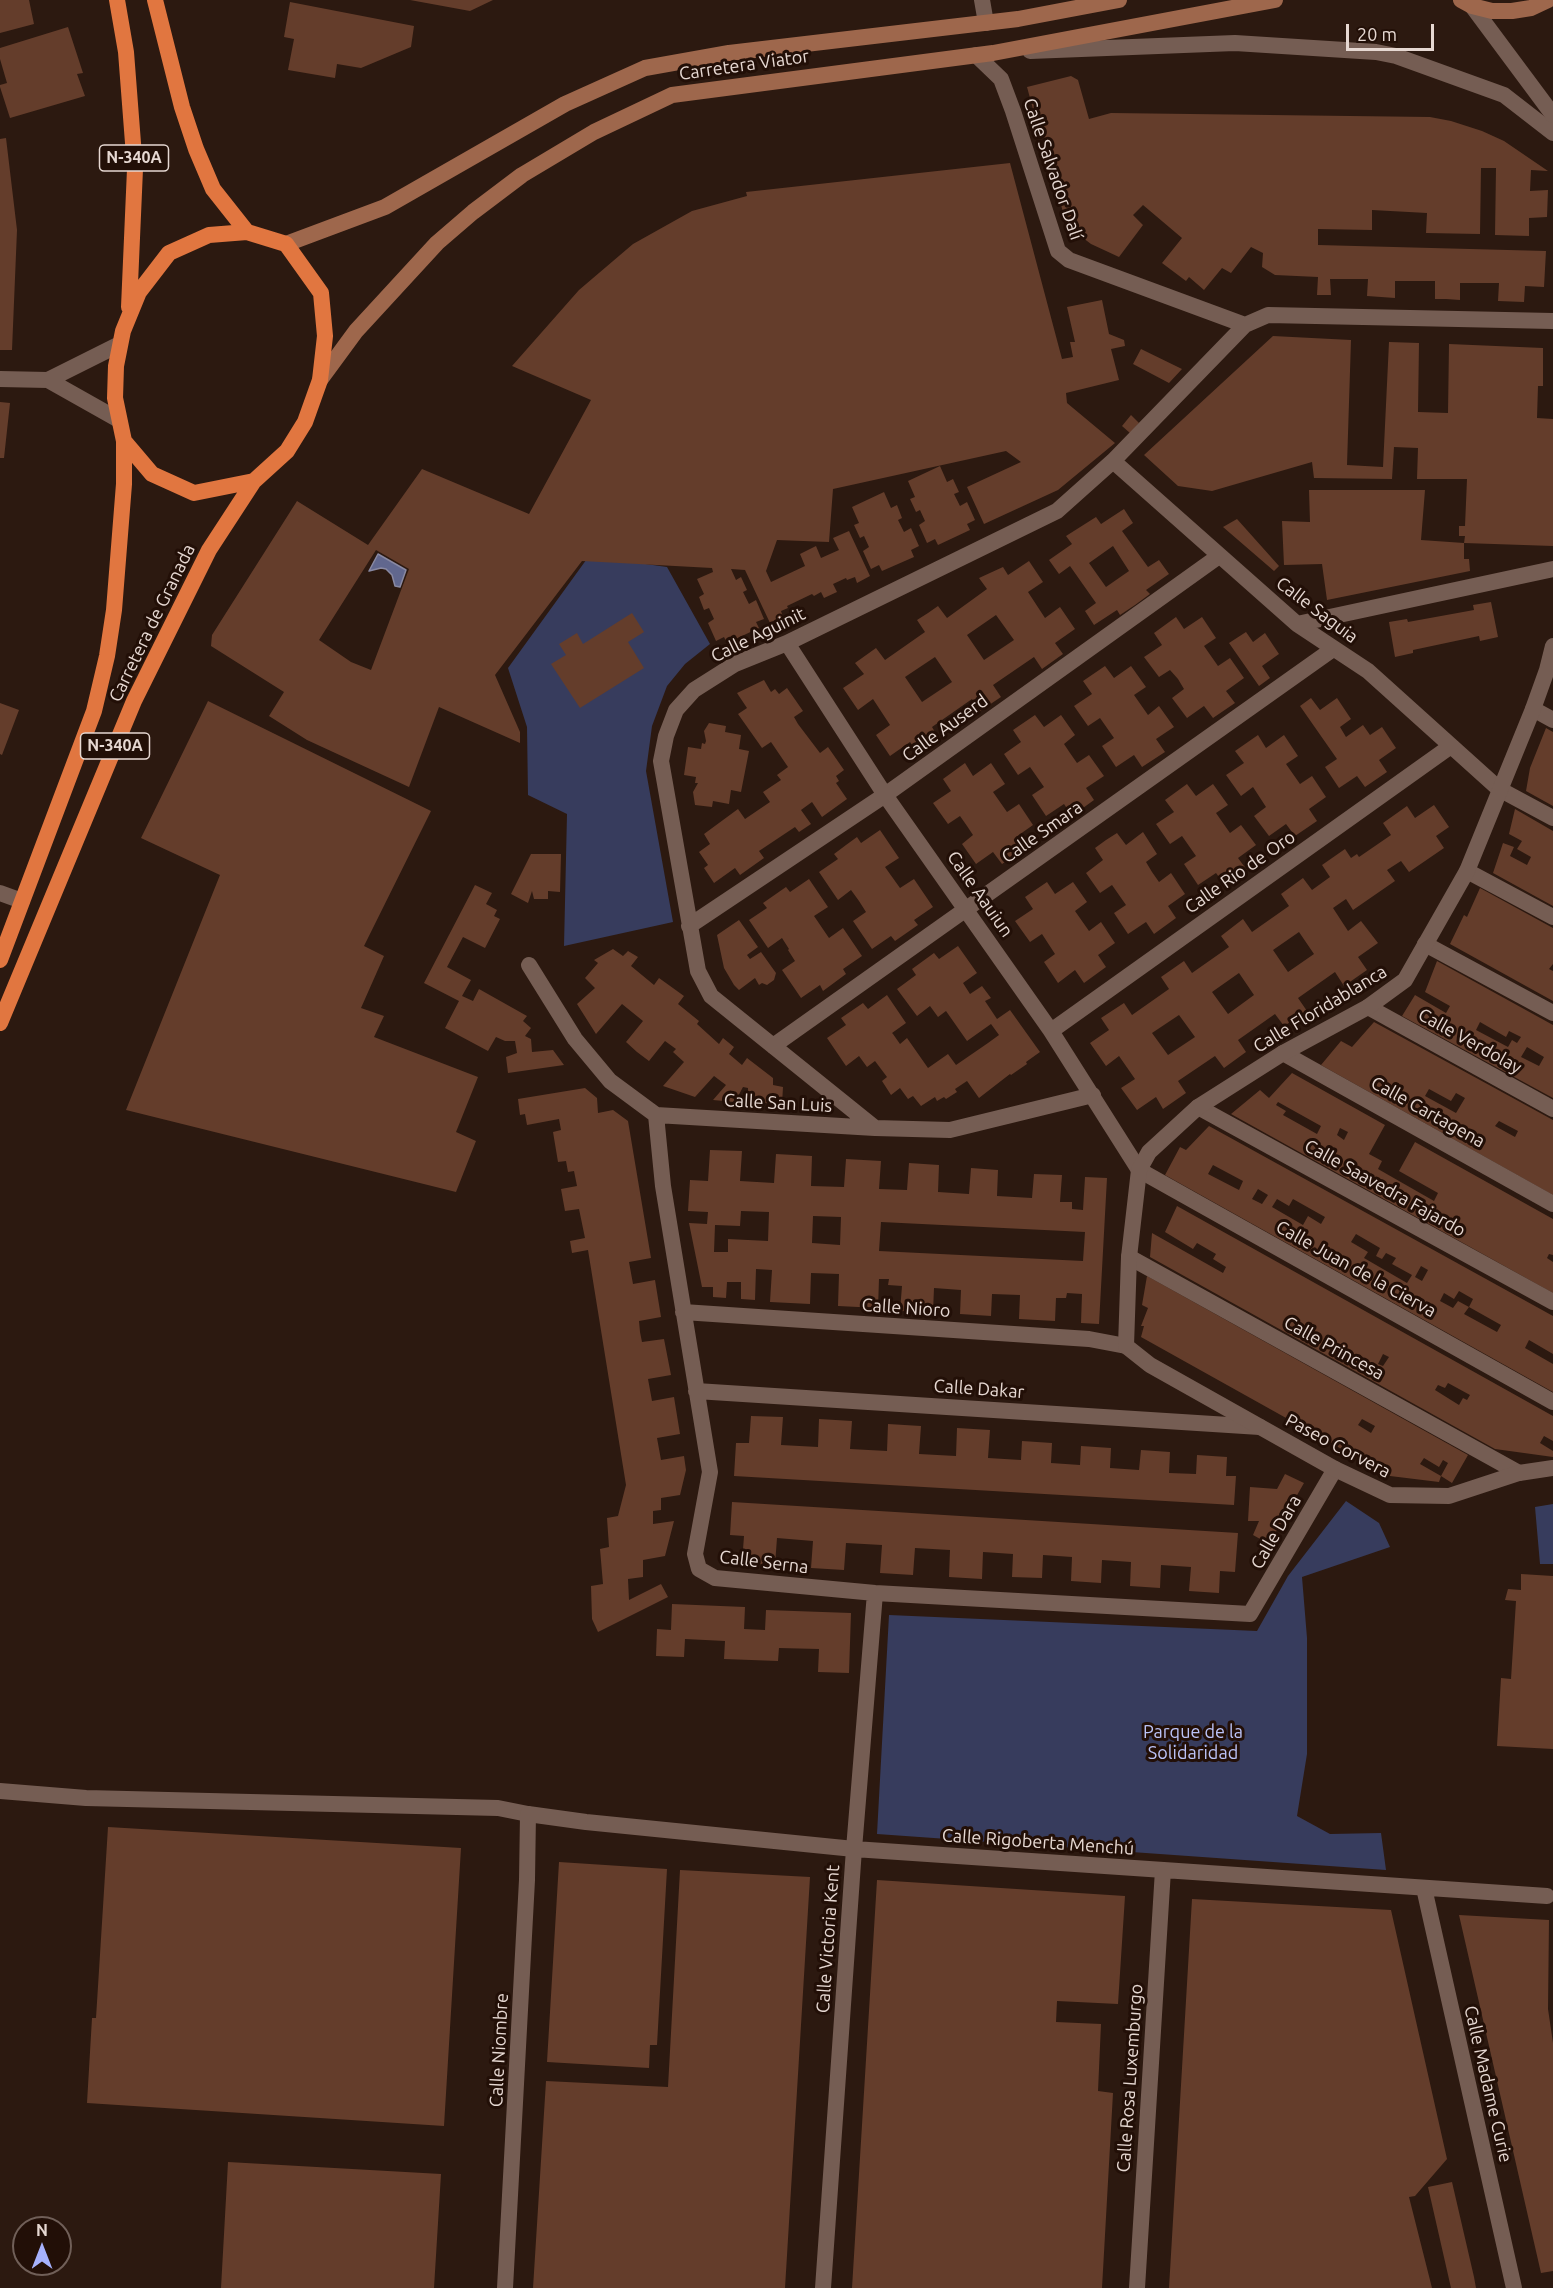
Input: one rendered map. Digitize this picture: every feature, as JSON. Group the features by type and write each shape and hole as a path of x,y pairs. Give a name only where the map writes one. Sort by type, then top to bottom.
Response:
{"highway":[{"name":"N-340A","path":"117,0 126,52 135,170 129,316"},
{"name":"N-340A","path":"155,0 182,107 196,149 213,189 247,232"},
{"name":"N-340A","path":"247,232 286,244 321,293 325,336 320,380 305,422 287,451 254,481 194,493 152,474 124,441 114,398 120,344 139,292 169,253 209,235 247,232"},
{"name":"Carretera de Granada","path":"0,960 94,711 107,656 114,610 124,484 124,441"},
{"name":"Carretera de Granada","path":"0,1023 134,701 209,550 254,481"}],"main road":[{"name":"Carretera Viator","path":"286,244 385,207 565,104 645,68 729,53 1017,19 1119,0"},
{"name":"Carretera Viator","path":"320,380 356,331 437,243 522,175 594,132 672,95 985,54 1275,0"},
{"path":"1467,3 1492,11 1512,11 1531,8 1548,0"}],"street":[{"path":"982,0 986,23"},
{"path":"1467,3 1553,115"},
{"path":"985,54 1235,43 1376,52 1396,56 1504,95 1553,133"},
{"name":"Calle Salvador Dalí","path":"985,54 1001,79 1013,111 1058,251 1069,260 1245,325"},
{"path":"1113,461 1245,325 1268,315 1553,321"},
{"path":"0,379 48,380 120,344"},
{"path":"48,380 119,420"},
{"name":"Calle Saguia","path":"1113,461 1297,624 1368,670 1499,789 1553,818"},
{"name":"Calle Aguinit","path":"875,1128 711,996 698,971 689,926 662,761 666,736 676,710 694,690 735,664 787,643 1057,511 1113,461"},
{"name":"Calle Auserd","path":"689,926 885,795 1219,556"},
{"path":"1297,624 1553,569"},
{"name":"Calle Aauiun","path":"787,643 885,795 1051,1031 1139,1170"},
{"name":"Calle Floridablanca","path":"1126,1346 1130,1257 1139,1170 1149,1152 1198,1107 1283,1053 1368,1007 1405,980 1467,871 1533,709 1553,646"},
{"name":"Calle Smara","path":"773,1046 1333,649"},
{"path":"1533,709 1553,720"},
{"name":"Calle Rio de Oro","path":"1051,1031 1451,746"},
{"path":"1467,871 1553,917"},
{"path":"0,893 22,901"},
{"path":"1425,944 1553,1013"},
{"path":"529,966 575,1039 610,1081 656,1115"},
{"name":"Calle Verdolay","path":"1368,1007 1553,1109"},
{"name":"Calle Cartagena","path":"1283,1053 1553,1204"},
{"name":"Calle San Luis","path":"656,1115 875,1128 950,1130 1093,1095"},
{"name":"Calle Saavedra Fajardo","path":"1198,1107 1553,1302"},
{"name":"Calle Serna","path":"656,1115 663,1186 710,1472 694,1554 699,1569 715,1578 875,1593 1250,1614"},
{"name":"Calle Juan de la Cierva","path":"1139,1170 1553,1402"},
{"name":"Calle Princesa","path":"1130,1257 1519,1473"},
{"name":"Calle Nioro","path":"683,1312 1089,1340 1126,1346"},
{"name":"Paseo Corvera","path":"1126,1346 1150,1365 1335,1468 1390,1495 1449,1496 1519,1473 1553,1468"},
{"name":"Calle Dakar","path":"696,1391 1260,1427"},
{"name":"Calle Dara","path":"1250,1614 1335,1468"},
{"name":"Calle Victoria Kent","path":"823,2288 854,1849 875,1593"},
{"name":"Calle Rigoberta Menchú","path":"0,1791 86,1798 498,1808 586,1822 854,1849 1547,1896"},
{"name":"Calle Niombre","path":"505,2288 527,1880 528,1814"},
{"name":"Calle Rosa Luxemburgo","path":"1137,2288 1163,1869"},
{"name":"Calle Madame Curie","path":"1424,1888 1514,2288"}],"green space":[{"path":"589,556 667,567 710,644 685,664 667,686 652,726 646,771 673,922 564,946 567,814 528,795 527,727 508,668"},
{"name":"Parque de la Solidaridad","path":"1346,1501 1379,1523 1390,1547 1302,1577 1307,1638 1307,1754 1297,1816 1330,1834 1381,1833 1386,1870 877,1834 889,1615 1257,1631 1288,1576"},
{"path":"1553,1504 1553,1564 1540,1564 1535,1507"}],"shaded area":[{"path":"378,554 406,570 400,587 395,586 392,575 386,569 369,571"}],"building":[{"path":"0,0 29,0 34,24 0,33"},
{"path":"410,0 493,0 470,11"},
{"path":"290,2 414,26 411,47 361,68 337,64 335,78 288,70 294,39 284,37"},
{"path":"68,27 83,73 77,74 85,96 10,118 0,87 7,83 0,59 0,48"},
{"path":"1071,76 1078,80 1089,119 1111,113 1430,117 1482,131 1504,141 1548,171 1531,170 1530,191 1548,190 1547,217 1529,218 1529,236 1495,235 1496,168 1481,168 1480,234 1426,233 1427,213 1372,210 1372,230 1318,229 1318,245 1546,251 1544,287 1525,286 1524,302 1498,301 1499,283 1460,283 1460,300 1435,299 1435,281 1395,281 1395,298 1367,296 1368,279 1330,279 1331,295 1317,295 1318,277 1275,275 1262,267 1263,253 1251,247 1231,273 1222,268 1204,290 1189,277 1186,281 1162,263 1182,238 1143,205 1133,215 1143,225 1119,257 1091,244 1066,225 1043,131 1039,131 1027,87"},
{"path":"6,138 17,230 12,350 0,350 0,139"},
{"path":"1010,163 1062,359 1073,357 1070,342 1075,342 1067,307 1102,300 1109,334 1124,340 1125,346 1111,349 1119,380 1066,393 1067,403 1115,443 1058,490 984,524 967,487 1021,462 1006,451 833,489 829,542 777,540 766,571 771,582 805,566 800,554 816,546 821,558 839,550 833,538 849,531 870,576 857,583 855,577 833,584 837,592 824,598 821,592 814,596 812,594 787,606 788,608 781,611 783,617 770,623 745,570 731,569 736,580 741,577 747,590 743,592 749,604 756,600 764,619 756,622 759,628 727,643 724,637 716,641 708,623 714,619 709,608 704,610 699,597 704,594 697,579 713,572 712,568 582,561 495,675 520,732 520,743 439,707 409,787 307,740 269,716 284,692 211,646 212,635 297,501 368,545 422,469 529,514 591,400 512,366 579,290 633,244 692,211 747,196 746,192","holes":["376,550 409,569 371,670 351,662 319,640"]},
{"path":"1273,336 1351,340 1347,465 1383,467 1389,342 1419,343 1418,412 1448,413 1449,344 1543,348 1543,386 1538,386 1537,418 1553,419 1553,546 1464,543 1465,536 1459,536 1459,526 1465,526 1467,479 1417,479 1418,448 1394,447 1392,479 1314,478 1312,462 1212,491 1178,486 1144,455"},
{"path":"1141,349 1182,369 1169,383 1133,364"},
{"path":"0,402 10,403 4,458 0,458"},
{"path":"1131,415 1139,423 1130,433 1122,426"},
{"path":"940,466 947,482 953,479 959,492 954,494 960,506 967,502 975,520 967,524 970,530 938,545 935,539 927,543 919,525 925,521 920,510 916,512 910,499 915,497 908,481"},
{"path":"1309,490 1425,490 1421,540 1464,543 1464,559 1469,559 1470,571 1327,600 1322,564 1284,565 1282,521 1310,522"},
{"path":"884,492 891,508 897,505 902,518 898,520 904,532 911,528 919,546 911,550 914,557 882,571 879,565 871,569 863,551 869,547 864,536 860,538 854,525 859,523 852,507"},
{"path":"1124,509 1133,523 1122,531 1148,567 1159,560 1169,574 1146,590 1150,594 1135,605 1120,615 1117,610 1094,625 1085,611 1096,603 1070,566 1059,574 1049,560 1072,544 1066,536 1096,517 1101,524","holes":["1113,546 1129,571 1106,587 1089,563"]},
{"path":"1237,519 1279,566 1274,571 1223,527"},
{"path":"1029,561 1043,582 1028,592 1045,618 1060,607 1075,629 1055,643 1063,654 1042,669 1034,657 993,685 1001,697 980,711 972,699 932,727 939,739 919,754 910,742 890,756 876,735 890,725 873,699 858,710 843,688 864,674 855,663 876,648 885,660 925,632 917,620 938,606 947,618 987,589 979,578 1003,567 1008,575","holes":["996,615 1014,640 984,660 967,635","935,657 952,682 922,702 905,677"]},
{"path":"1491,602 1498,637 1480,641 1479,636 1413,650 1413,653 1395,657 1389,622 1407,619 1408,622 1474,610 1473,605"},
{"path":"632,613 644,632 628,642 644,668 580,708 551,664 566,655 559,644 577,633 583,644"},
{"path":"1176,617 1184,629 1202,617 1216,638 1204,646 1218,666 1230,658 1244,678 1226,691 1235,703 1213,718 1204,706 1187,718 1172,698 1184,689 1178,679 1170,670 1159,677 1144,657 1162,645 1154,633"},
{"path":"1246,632 1253,642 1265,633 1279,654 1262,666 1270,678 1259,686 1229,643"},
{"path":"1105,666 1114,678 1131,666 1146,687 1134,695 1148,715 1159,706 1174,727 1156,739 1165,752 1142,767 1134,755 1116,767 1102,746 1114,738 1100,718 1088,726 1074,706 1092,694 1083,681"},
{"path":"764,680 771,692 775,689 779,694 787,688 803,711 794,717 798,724 820,753 828,747 844,770 836,776 839,781 836,783 847,799 822,817 812,802 801,810 811,824 799,832 795,827 759,851 764,858 740,875 735,868 714,883 704,868 708,865 699,852 710,844 704,834 738,809 745,819 770,802 763,792 781,780 777,775 788,767 771,742 762,748 738,714 747,708 737,693"},
{"path":"1311,698 1320,710 1337,698 1351,719 1340,727 1346,737 1363,725 1370,735 1382,727 1396,748 1379,760 1387,772 1365,787 1357,776 1339,788 1325,767 1337,759 1300,706"},
{"path":"208,701 431,811 364,946 384,956 361,1008 384,1016 374,1037 478,1077 456,1132 476,1141 456,1192 126,1110 220,875 141,838"},
{"path":"0,703 19,710 2,755 0,754"},
{"path":"1035,715 1044,727 1061,715 1075,735 1064,744 1077,763 1089,755 1104,776 1086,788 1094,800 1072,816 1064,804 1046,816 1032,795 1044,787 1030,767 1018,775 1004,754 1021,742 1013,730"},
{"path":"709,723 726,726 725,732 741,735 739,749 749,751 741,792 731,790 729,804 713,801 712,807 695,805 693,792 698,783 695,783 696,777 684,775 688,747 701,749 702,743 705,744 706,741 704,731"},
{"path":"1546,728 1553,732 1553,806 1526,791 1530,768"},
{"path":"1258,735 1266,748 1284,735 1298,756 1286,764 1300,784 1312,776 1326,797 1309,809 1317,821 1295,836 1286,824 1269,836 1254,816 1266,807 1253,787 1241,796 1226,775 1244,763 1235,751"},
{"path":"965,763 973,776 991,763 1005,784 993,792 1007,812 1019,804 1033,825 1016,837 1024,849 1002,864 993,852 976,864 962,844 973,835 960,816 948,824 933,803 951,791 943,779"},
{"path":"1187,784 1196,796 1213,784 1228,805 1216,813 1230,833 1241,825 1256,845 1238,858 1247,870 1225,885 1216,873 1198,885 1184,864 1196,856 1182,836 1170,844 1156,824 1174,812 1165,800"},
{"path":"1434,805 1449,827 1436,836 1444,848 1409,872 1401,861 1387,870 1395,881 1353,910 1346,899 1333,908 1348,931 1361,921 1378,943 1358,957 1367,970 1344,986 1335,972 1298,998 1307,1011 1284,1026 1275,1014 1238,1040 1246,1052 1224,1068 1215,1056 1178,1081 1186,1093 1163,1109 1156,1097 1137,1110 1121,1088 1135,1079 1119,1056 1106,1066 1090,1043 1109,1030 1101,1018 1124,1003 1132,1015 1169,989 1161,977 1184,961 1192,973 1229,947 1221,936 1243,919 1252,932 1289,906 1281,894 1303,878 1312,890 1330,877 1322,865 1345,849 1351,858 1357,854 1359,857 1391,835 1383,823 1407,806 1415,818","holes":["1299,932 1314,954 1288,972 1273,950","1239,973 1254,995 1228,1014 1212,992","1179,1015 1195,1037 1168,1055 1152,1033"]},
{"path":"1515,809 1553,831 1553,906 1493,873 1503,843 1514,847 1510,856 1527,865 1531,857 1517,849 1522,841 1509,834"},
{"path":"880,830 899,858 885,867 900,888 914,879 933,907 914,920 918,925 895,941 891,936 872,949 853,921 866,912 859,901 851,890 838,900 819,872 838,859 834,854 857,837 861,843"},
{"path":"1143,832 1157,854 1146,862 1152,872 1159,882 1171,873 1185,894 1168,906 1176,918 1154,934 1146,922 1128,934 1114,913 1126,905 1112,885 1100,893 1086,873 1103,860 1095,848 1106,840 1117,833 1126,845"},
{"path":"531,854 561,854 560,892 548,891 548,899 534,899 532,891 528,903 511,894"},
{"path":"809,879 828,907 814,916 829,938 843,928 862,956 843,969 846,974 823,991 820,985 801,998 782,970 795,961 782,938 768,948 749,920 767,908 763,903 786,887 790,892"},
{"path":"1047,882 1055,894 1073,882 1087,902 1075,911 1089,931 1101,922 1115,943 1098,955 1106,967 1084,983 1075,970 1058,983 1044,962 1055,954 1042,934 1030,942 1015,921 1033,909 1025,897"},
{"path":"475,885 492,893 486,904 497,910 494,916 500,919 485,948 463,937 447,967 471,980 462,996 473,1001 479,989 527,1016 523,1021 531,1028 525,1036 531,1039 532,1052 553,1050 564,1065 508,1073 506,1057 517,1053 515,1041 505,1041 496,1037 488,1051 445,1028 459,1001 424,983"},
{"path":"1480,888 1553,928 1553,964 1549,969 1553,971 1553,1001 1450,944 1464,915 1467,917"},
{"path":"739,920 758,947 747,955 750,959 761,952 776,973 774,980 767,985 762,983 759,985 755,978 739,990 724,968 717,935"},
{"path":"958,946 977,973 963,983 970,994 982,986 991,998 985,1001 997,1019 1010,1010 1040,1052 979,1098 967,1081 955,1089 957,1092 946,1099 944,1097 937,1101 935,1097 921,1106 913,1096 908,1099 900,1088 891,1095 882,1081 887,1077 875,1061 867,1067 859,1056 846,1066 827,1038 846,1025 841,1018 863,1003 868,1009 887,995 906,1023 892,1033 900,1044 907,1038 928,1068 948,1054 956,1065 988,1043 999,1035 991,1024 967,1041 946,1011 938,1017 930,1006 917,1016 897,989 916,975 912,969 934,953 939,959"},
{"path":"613,949 623,956 628,951 638,957 631,966 654,985 659,978 684,996 678,1004 699,1021 697,1024 719,1044 723,1038 734,1047 729,1054 742,1065 747,1058 773,1078 773,1085 783,1087 782,1104 748,1102 748,1088 743,1087 735,1102 713,1100 726,1085 714,1076 695,1097 663,1086 684,1062 673,1052 676,1049 665,1041 649,1061 626,1042 643,1021 622,1004 596,1034 577,1004 595,988 585,978 598,963 594,960"},
{"path":"1437,961 1553,1025 1553,1098 1402,1016 1415,995 1446,1013 1450,1006 1425,992","holes":["1480,1022 1506,1037 1509,1031 1521,1037 1517,1043 1512,1040 1508,1047 1476,1030","1527,1047 1544,1057 1539,1066 1521,1057"]},
{"path":"1374,1022 1553,1120 1553,1195 1321,1065 1341,1041 1352,1047","holes":["1429,1089 1451,1101 1456,1093 1465,1098 1456,1113 1425,1096","1499,1121 1518,1131 1515,1137 1495,1126"]},
{"path":"1292,1073 1385,1125 1369,1154 1382,1161 1378,1169 1434,1201 1438,1193 1399,1171 1415,1142 1553,1219 1553,1255 1549,1254 1547,1258 1553,1262 1553,1293 1231,1114 1260,1090 1269,1098","holes":["1278,1102 1321,1126 1317,1134 1283,1115 1286,1111 1276,1105","1340,1128 1348,1132 1344,1140 1337,1135"]},
{"path":"585,1088 597,1098 598,1113 613,1110 628,1121 651,1258 629,1262 633,1284 655,1280 661,1317 639,1321 640,1332 642,1342 664,1339 671,1375 648,1379 652,1401 674,1397 680,1434 657,1438 661,1460 684,1456 686,1470 680,1495 661,1498 661,1510 653,1511 653,1524 674,1521 665,1556 643,1560 643,1577 628,1579 629,1600 661,1584 668,1597 598,1632 592,1619 591,1586 603,1584 600,1549 609,1547 607,1518 618,1516 626,1485 588,1250 572,1253 570,1241 585,1238 579,1209 565,1211 561,1189 577,1186 574,1171 568,1172 566,1161 558,1162 553,1132 561,1130 559,1119 527,1125 525,1114 520,1115 518,1099"},
{"path":"1209,1126 1553,1316 1553,1354 1529,1340 1525,1348 1553,1364 1553,1392 1165,1175 1180,1147 1186,1150","holes":["1213,1165 1243,1181 1239,1190 1208,1174","1258,1189 1268,1195 1262,1204 1252,1199","1277,1199 1289,1206 1293,1199 1325,1217 1321,1224 1308,1216 1303,1225 1272,1207","1356,1234 1380,1248 1376,1256 1382,1259 1386,1253 1396,1258 1392,1264 1412,1275 1407,1283 1364,1258 1368,1252 1351,1242","1421,1266 1428,1270 1422,1281 1415,1277","1459,1291 1473,1299 1469,1307 1458,1301 1453,1308 1440,1301 1444,1293 1454,1299","1469,1307 1501,1325 1497,1332 1464,1314"]},
{"path":"710,1150 742,1151 740,1181 774,1183 776,1154 812,1156 811,1186 844,1187 846,1159 881,1161 879,1189 907,1190 909,1163 939,1165 938,1192 969,1194 971,1168 998,1170 997,1196 1032,1198 1034,1174 1062,1175 1060,1202 1072,1202 1072,1209 1083,1210 1085,1177 1107,1178 1099,1324 1081,1323 1082,1294 1067,1293 1066,1298 1056,1298 1055,1321 1019,1319 1020,1295 992,1294 991,1316 960,1314 961,1290 934,1288 933,1312 900,1311 902,1286 888,1285 889,1279 879,1279 878,1308 838,1306 839,1274 811,1273 810,1304 770,1302 772,1270 756,1269 755,1300 741,1299 741,1282 727,1282 726,1298 713,1297 713,1287 702,1287 689,1223 707,1224 708,1212 688,1211 690,1180 708,1181","holes":["741,1211 769,1212 768,1241 728,1239 728,1252 714,1252 715,1225 740,1226","813,1216 841,1217 840,1245 812,1243","881,1222 1085,1232 1083,1261 879,1251"]},
{"path":"1177,1206 1553,1416 1553,1441 1544,1436 1540,1443 1553,1451 1553,1457 1495,1449 1150,1257 1152,1233 1223,1273 1226,1267 1213,1259 1216,1254 1197,1243 1193,1249 1165,1232","holes":["1383,1354 1389,1357 1383,1366 1378,1364","1448,1383 1470,1395 1467,1400 1463,1398 1459,1405 1435,1390 1438,1385 1445,1388"]},
{"path":"1147,1276 1468,1455 1452,1483 1441,1476 1439,1482 1390,1476 1141,1337 1144,1326 1141,1326 1148,1308 1142,1305","holes":["1362,1419 1375,1426 1371,1433 1358,1425","1424,1458 1439,1467 1443,1460 1448,1463 1441,1476 1420,1464"]},
{"path":"751,1416 783,1417 781,1445 818,1447 819,1419 852,1421 850,1449 887,1451 888,1424 921,1426 919,1454 956,1456 957,1428 990,1430 988,1458 1021,1460 1022,1441 1052,1443 1051,1463 1080,1465 1081,1446 1111,1448 1110,1468 1139,1470 1141,1450 1170,1452 1169,1473 1196,1474 1197,1455 1227,1457 1226,1476 1236,1476 1234,1505 734,1476 736,1443 749,1443"},
{"path":"1285,1474 1304,1483 1269,1544 1253,1535 1259,1521 1248,1521 1250,1487 1277,1489"},
{"path":"732,1502 1238,1533 1235,1572 1220,1571 1219,1593 1189,1591 1191,1567 1161,1565 1160,1588 1130,1586 1131,1562 1102,1560 1101,1583 1071,1581 1072,1557 1043,1555 1042,1578 1012,1577 1013,1554 983,1552 982,1579 949,1577 950,1550 915,1548 913,1575 880,1573 882,1545 846,1543 844,1570 811,1568 813,1541 777,1538 775,1565 742,1563 744,1536 730,1535"},
{"path":"1521,1574 1553,1576 1553,1749 1497,1746 1501,1678 1511,1679 1516,1601 1505,1600 1508,1589 1521,1590"},
{"path":"672,1604 745,1607 744,1629 765,1630 766,1610 851,1613 849,1673 818,1672 819,1649 779,1648 778,1661 724,1659 725,1641 685,1639 684,1657 656,1656 657,1629 671,1630"},
{"path":"108,1827 461,1848 444,2126 87,2103 92,2018 96,2018"},
{"path":"559,1862 667,1869 657,2045 650,2045 649,2068 547,2062"},
{"path":"680,1870 810,1877 785,2288 533,2288 546,2081 668,2087"},
{"path":"877,1880 1125,1896 1118,2004 1057,2001 1056,2022 1101,2024 1098,2091 1113,2093 1102,2288 852,2288"},
{"path":"1192,1899 1391,1910 1447,2159 1415,2196 1409,2197 1432,2288 1169,2288"},
{"path":"1459,1915 1549,1920 1548,2009 1553,2043 1553,2271 1541,2273"},
{"path":"228,2162 441,2174 434,2288 221,2288"},
{"path":"1452,2182 1476,2288 1451,2288 1428,2187"}]}
